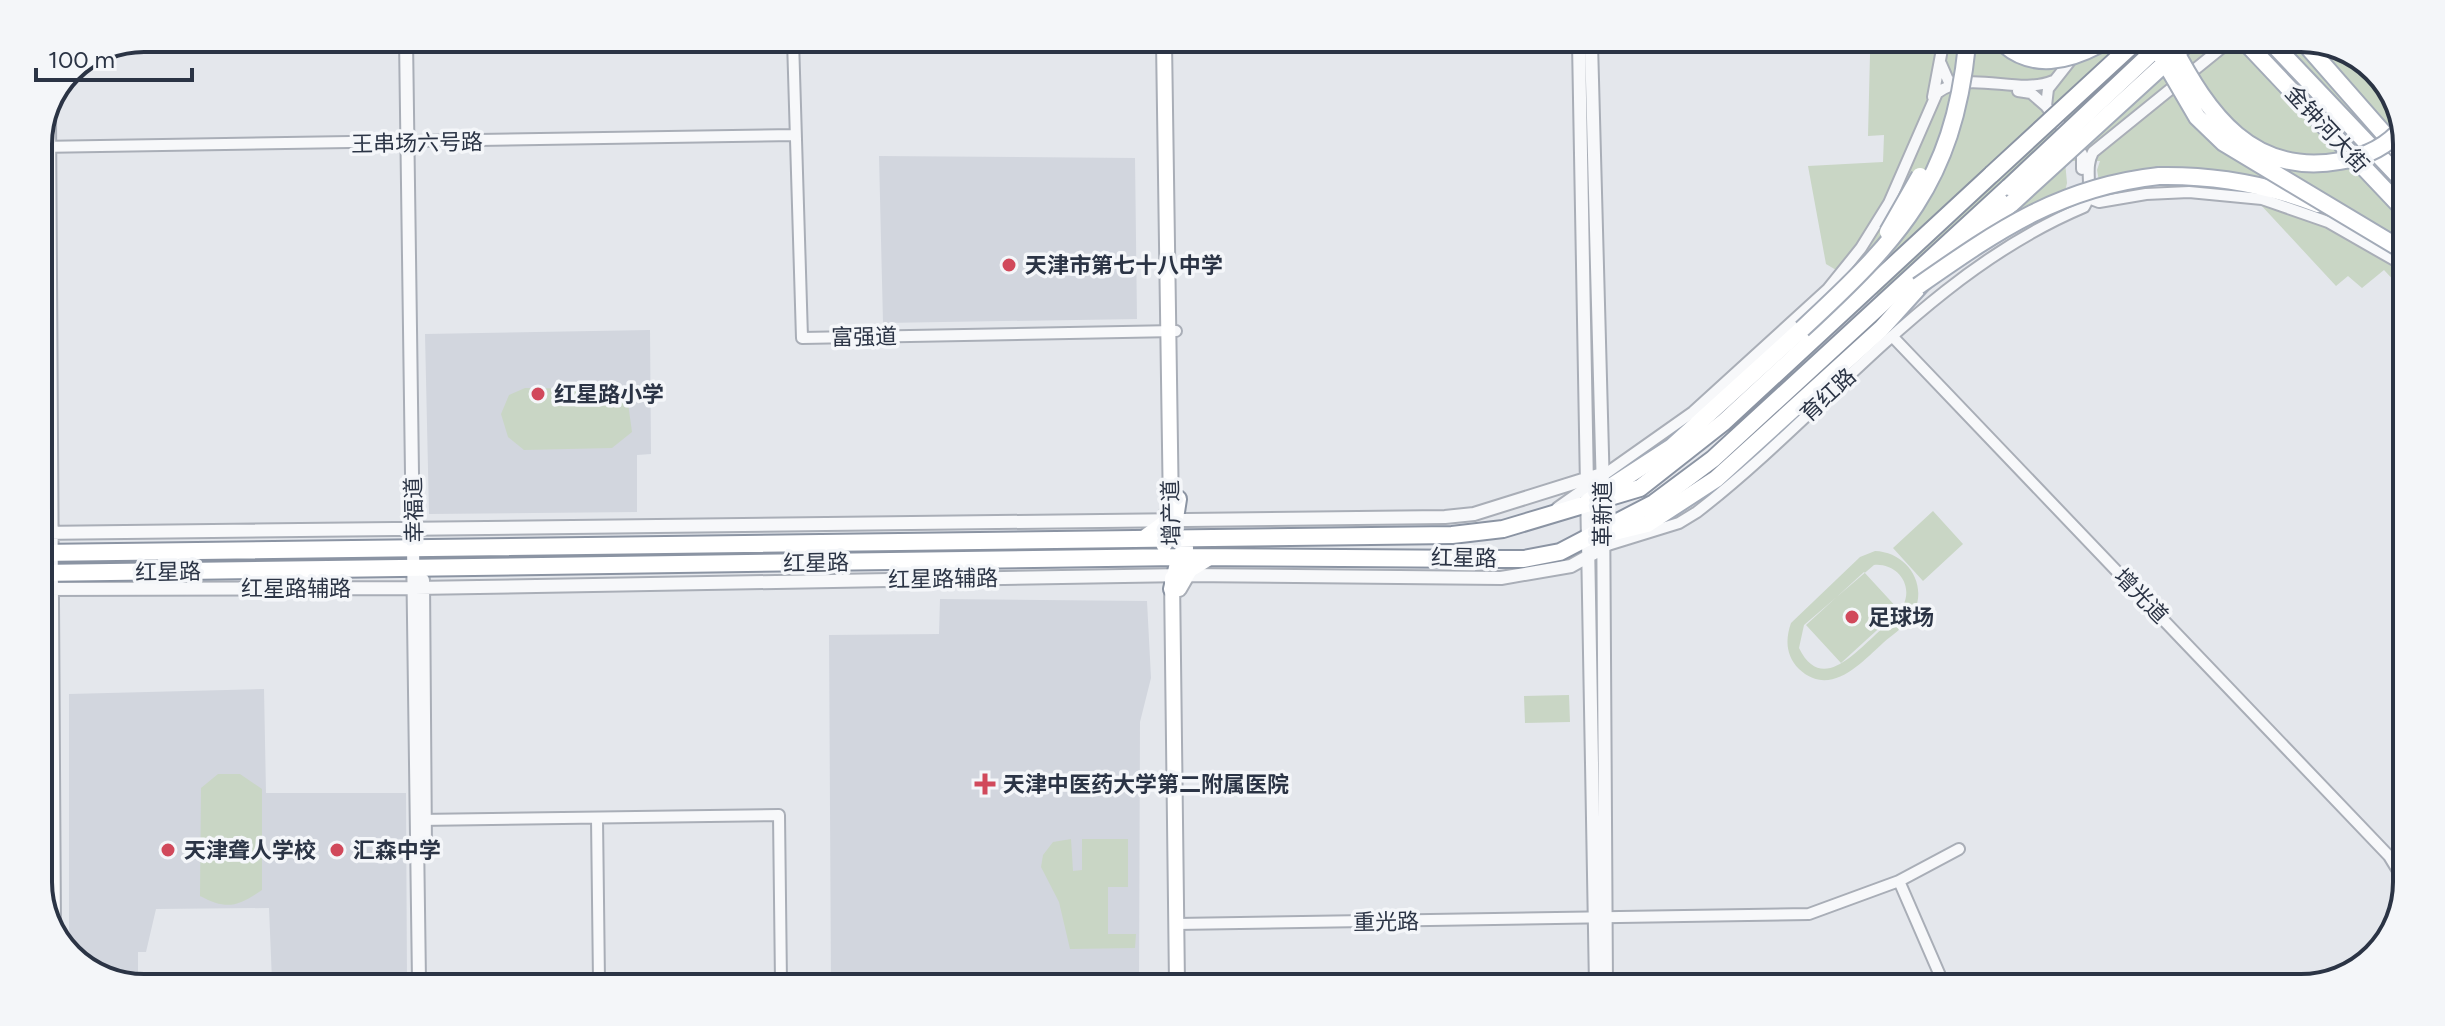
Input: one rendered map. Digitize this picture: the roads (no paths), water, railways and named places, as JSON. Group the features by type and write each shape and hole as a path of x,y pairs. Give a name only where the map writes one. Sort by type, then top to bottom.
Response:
{"main road":[{"name":"增产道","path":"1164,52 1175,500"},
{"name":"增产道","path":"1171,52 1172,331"},
{"path":"1856,278 1895,220 1934,147 1947,109 1957,52"},
{"path":"1719,416 1891,243 1928,185 1955,115 1966,52"},
{"path":"2018,52 2029,58 2050,61 2077,52"},
{"path":"1594,492 1640,488 2124,52"},
{"name":"育红路","path":"1596,543 1654,503 1737,437 2150,52"},
{"path":"2162,52 2197,117 2224,143 2393,244"},
{"path":"2176,52 2216,118 2265,154 2308,163 2351,159 2381,147 2393,136"},
{"path":"1596,543 1662,516 1716,479 1881,329 1918,286 2177,52"},
{"name":"金钟河大街","path":"2255,52 2393,198"},
{"name":"金钟河大街","path":"2281,52 2393,170"},
{"path":"2313,53 2393,144"},
{"path":"1918,286 2039,207 2087,189 2133,179 2174,176 2231,180 2285,192 2351,218"},
{"name":"红星路","path":"1174,555 1195,541 1212,536 1466,534 1503,529 1547,516 1594,492"},
{"path":"1175,500 1180,974"},
{"name":"红星路","path":"52,553 1146,536 1174,555 1512,559 1596,543"},
{"path":"1147,557 1174,555"},
{"path":"1147,557 1162,565 1174,555"},
{"name":"红星路","path":"52,581 419,569 1147,557"}],"street":[{"name":"幸福道","path":"407,52 412,143"},
{"name":"幸福道","path":"414,52 412,143 419,530 419,974"},
{"name":"富强道","path":"793,52 802,338 1172,331"},
{"name":"革新道","path":"1579,52 1596,543 1601,919 1605,974"},
{"name":"革新道","path":"1591,52 1602,474 1594,492"},
{"path":"1602,474 1693,412 1828,289 1861,248 1894,195 1932,101 1942,52"},
{"path":"2046,106 2046,93 2077,52"},
{"path":"2091,203 2088,162 2096,149 2216,52"},
{"path":"1941,64 1948,80 1955,85 2025,91 2046,106 2079,149 2083,188 2091,203"},
{"path":"1932,101 1943,89 1955,85 2028,86 2053,81"},
{"name":"王串场六号路","path":"52,147 795,135"},
{"path":"2079,149 2096,149"},
{"name":"育红路","path":"1596,543 1679,523 1697,512 1758,461 1892,336 1990,257 2091,203 2170,192 2262,199 2318,218 2393,259"},
{"name":"增光道","path":"1892,336 2393,863"},
{"name":"红星路辅路","path":"52,581 419,587 1174,555 1460,516 1594,492"},
{"name":"红星路辅路","path":"52,533 419,530 1174,555 1501,578 1545,573 1596,543"},
{"path":"420,820 779,815 781,974"},
{"path":"597,818 599,974"},
{"name":"幸福道","path":"420,820 426,974"},
{"name":"重光路","path":"1179,924 1809,914 1899,881 1959,849"},
{"path":"2389,856 2393,852"},
{"path":"52,853 53,894"},
{"path":"1899,881 1939,974"},
{"name":"革新道","path":"1597,974 1601,919"}],"place":[{"name":"天津市第七十八中学","path":"1009,265"},
{"name":"红星路小学","path":"538,394"},
{"name":"足球场","path":"1852,617"},
{"name":"天津中医药大学第二附属医院","path":"985,784"},
{"name":"天津聋人学校","path":"168,850"},
{"name":"汇森中学","path":"337,850"}]}
